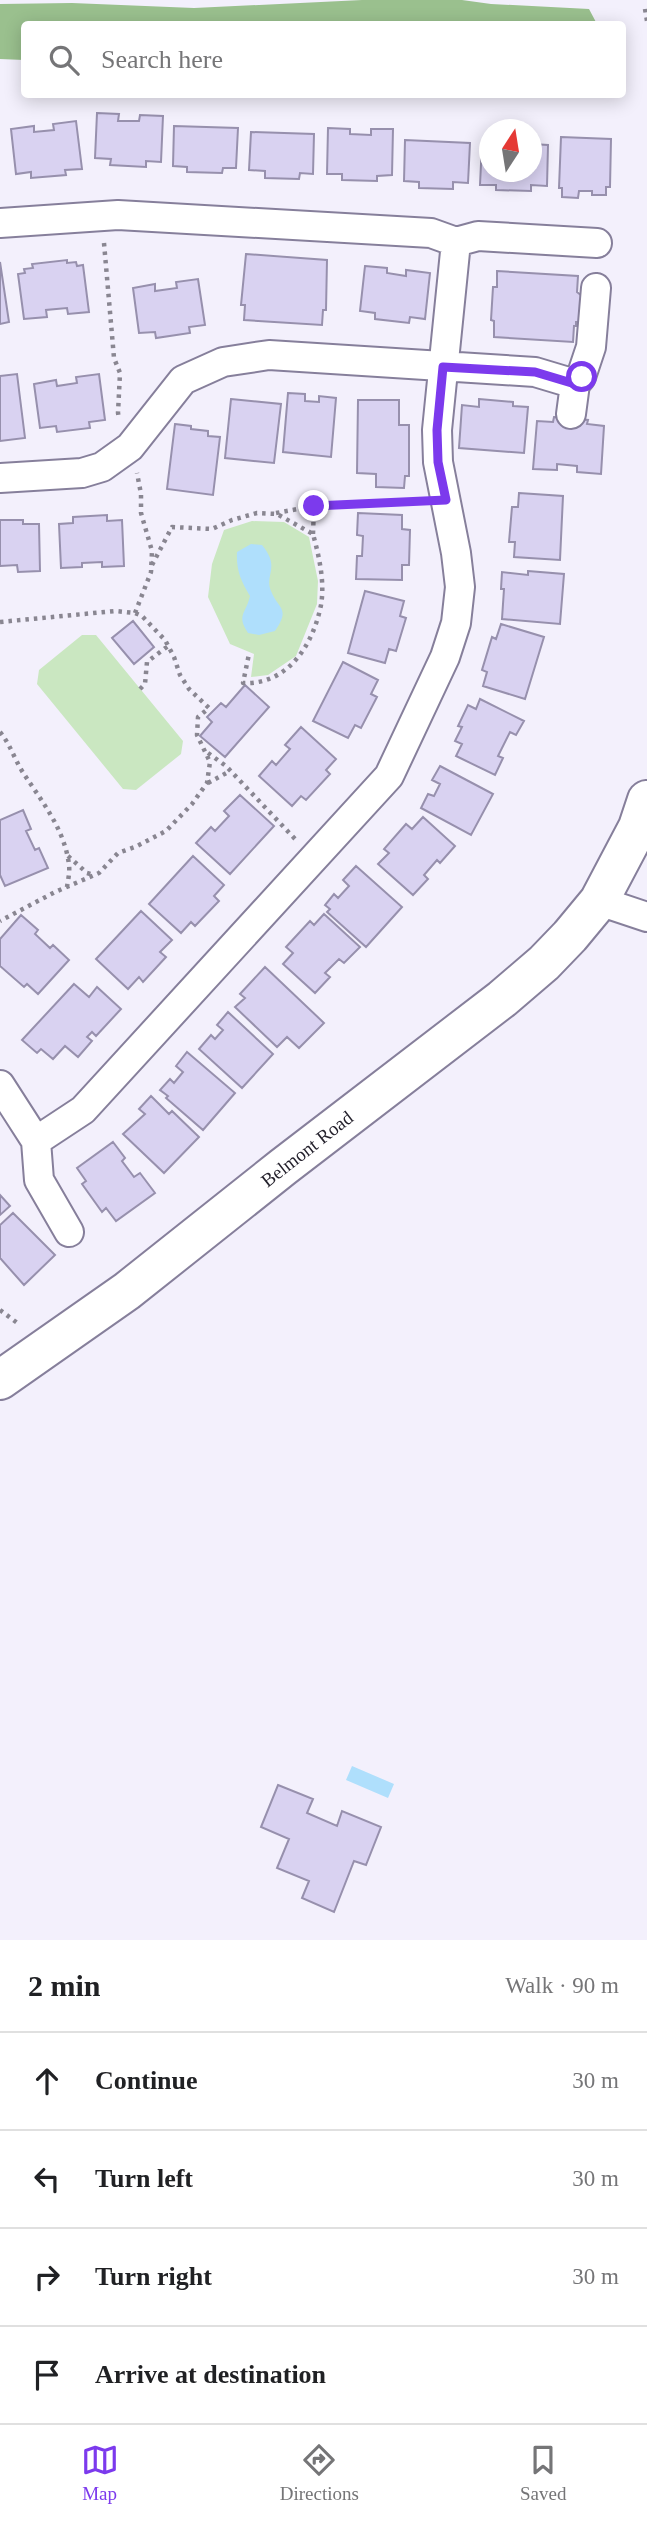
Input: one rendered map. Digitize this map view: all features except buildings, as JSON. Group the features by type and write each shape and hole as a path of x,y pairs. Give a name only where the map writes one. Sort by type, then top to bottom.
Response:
{"main road":[{"name":"Belmont Road","path":"0,1380 127,1291 502,999 553,954 599,901 638,827 647,800"}],"street":[{"path":"0,223 118,215 431,233 456,242 478,236 597,243"},
{"path":"36,1141 83,1110 389,776 445,657 456,623 460,587 457,553 438,462 437,440 456,242"},
{"path":"571,414 575,384 582,377 591,347 596,288"},
{"path":"0,478 82,473 102,467 130,447 183,380 223,362 269,355 535,372 575,384"},
{"path":"599,901 647,917"},
{"path":"0,1085 36,1141 39,1180 69,1231"}],"path":[{"path":"645,9 647,20"},
{"path":"272,514 314,506 446,500"},
{"path":"249,654 243,683 269,680 284,673 300,657 321,604 318,552 313,534 314,506"},
{"path":"152,565 172,527 212,529 257,513 278,514 313,534"},
{"path":"0,622 115,611 142,616 168,646 189,689 209,708 198,717 197,735 210,762 207,783"},
{"path":"140,689 145,684 147,662 168,646"},
{"path":"0,732 46,805 69,865 67,887"},
{"path":"205,751 230,771 314,858"},
{"path":"0,921 94,875 118,853 166,831 192,804 207,783 230,771"},
{"path":"65,853 72,863 94,875"},
{"path":"0,1310 20,1325"}],"green space":[{"path":"362,0 462,0 589,9 595,21 21,21 21,60 0,59 0,4 72,3 194,8"},
{"path":"252,521 284,522 309,537 318,581 317,604 296,656 268,675 251,677 254,654 230,644 208,597 212,564 224,530"},
{"path":"82,635 96,635 183,741 181,754 136,790 123,789 37,684 39,670"}],"water":[{"path":"251,544 262,545 268,553 271,565 269,585 283,613 275,631 259,635 248,633 243,622 250,596 237,564 237,552"},
{"path":"352,1766 394,1784 388,1798 346,1780"}],"route":[{"path":"314,506 446,500 438,462 437,430 443,367 535,372 575,384 582,377"}]}
